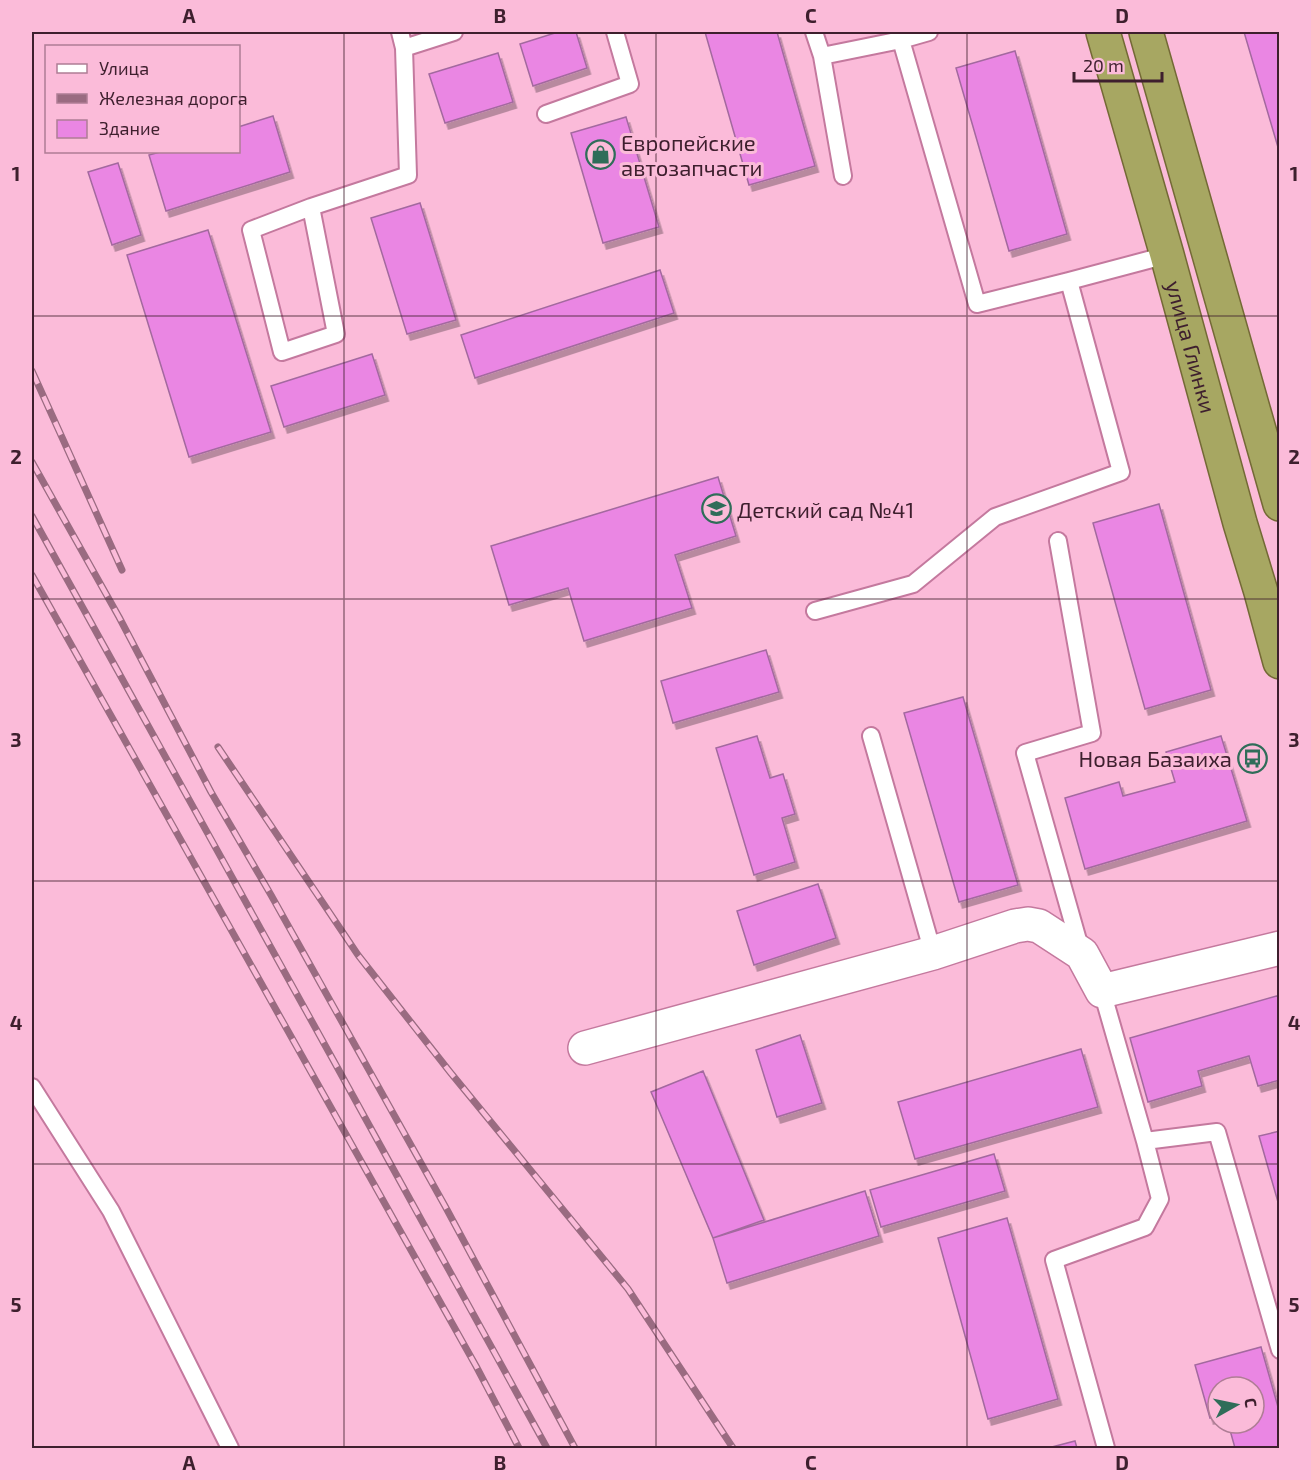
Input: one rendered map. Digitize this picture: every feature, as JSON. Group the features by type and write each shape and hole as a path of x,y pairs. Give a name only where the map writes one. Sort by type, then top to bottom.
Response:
{"highway":[{"name":"улица Глинки","path":"1103,32 1280,662"},
{"name":"улица Глинки","path":"1146,32 1280,504"},
{"path":"1240,523 1280,512"}],"street":[{"path":"585,1048 933,953 1015,926 1028,924 1039,926 1082,954 1102,991 1280,948"}],"lane":[{"path":"311,207 336,334 282,352 251,230 311,207 408,175 404,48 400,32"},
{"path":"404,48 454,32"},
{"path":"546,114 630,84 615,32"},
{"path":"814,32 822,56 843,176"},
{"path":"822,56 902,40 928,32"},
{"path":"902,40 977,304 1167,255"},
{"path":"815,611 913,584 995,517 1121,472 1069,281"},
{"path":"1058,541 1092,733 1025,753 1082,954"},
{"path":"871,736 933,953"},
{"path":"1102,991 1160,1199 1145,1227 1054,1260 1106,1449"},
{"path":"32,1087 111,1211 230,1449"},
{"path":"1145,1141 1217,1132 1280,1350"}],"building":[{"path":"558,32 576,32 587,68 533,86 520,44"},
{"path":"705,32 777,32 815,166 749,185"},
{"path":"1244,32 1280,32 1280,154"},
{"path":"1015,51 1067,234 1009,251 956,68"},
{"path":"498,53 513,102 445,123 429,74"},
{"path":"273,116 290,172 166,211 149,155 156,153 240,153 240,126"},
{"path":"626,117 659,227 603,243 571,133"},
{"path":"118,163 141,235 112,245 88,172"},
{"path":"420,203 456,320 407,334 371,218"},
{"path":"208,230 271,432 189,457 127,255"},
{"path":"660,270 674,313 475,378 461,335"},
{"path":"372,354 385,395 284,427 271,386"},
{"path":"718,477 736,536 675,555 692,608 584,641 568,588 509,605 491,546"},
{"path":"1159,504 1211,690 1145,709 1093,523"},
{"path":"766,650 779,692 673,723 661,681"},
{"path":"963,697 1018,885 959,902 904,713"},
{"path":"757,736 770,778 783,774 795,814 782,818 795,862 754,875 716,748"},
{"path":"1221,736 1247,821 1085,869 1065,798 1119,782 1123,796 1175,782 1166,752"},
{"path":"818,884 836,938 754,965 737,911"},
{"path":"1280,995 1280,1080 1258,1086 1249,1056 1198,1071 1202,1086 1148,1102 1130,1038"},
{"path":"800,1035 822,1103 777,1117 756,1050"},
{"path":"1081,1049 1098,1107 915,1159 898,1102"},
{"path":"703,1071 764,1220 713,1238 651,1092"},
{"path":"1280,1131 1280,1209 1259,1136"},
{"path":"994,1154 1005,1191 881,1227 870,1190"},
{"path":"865,1191 879,1236 727,1283 713,1238"},
{"path":"1007,1218 1058,1399 988,1419 938,1238"},
{"path":"1261,1347 1280,1414 1280,1448 1235,1448 1231,1435 1266,1435 1266,1375 1206,1375 1206,1404 1195,1365"},
{"path":"1075,1441 1077,1448 1048,1448"}],"railway":[{"path":"32,371 122,570"},
{"path":"32,462 119,617 211,792 445,1206 575,1448"},
{"path":"32,516 547,1448"},
{"path":"32,575 476,1366 519,1448"},
{"path":"218,747 358,955 450,1072 628,1289 733,1448"}],"place":[{"name":"Европейские автозапчасти","path":"600,155"},
{"name":"Детский сад №41","path":"716,509"},
{"name":"Новая Базаиха","path":"1253,758"}]}
